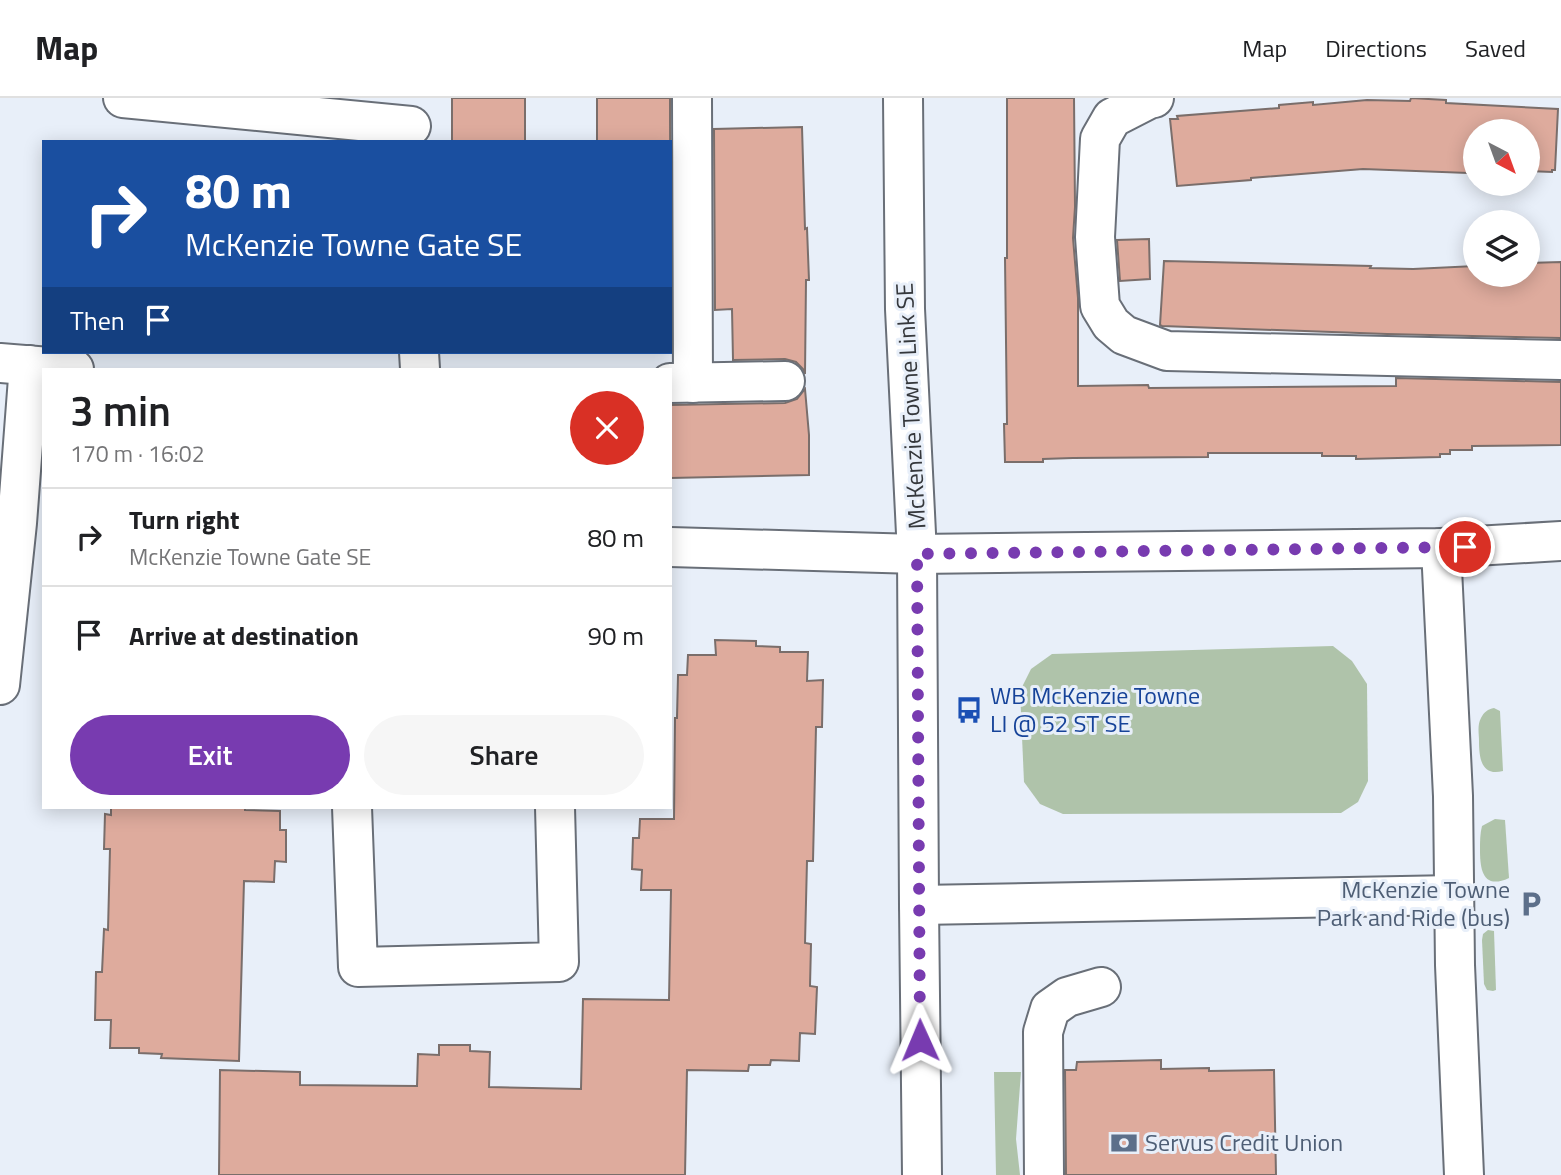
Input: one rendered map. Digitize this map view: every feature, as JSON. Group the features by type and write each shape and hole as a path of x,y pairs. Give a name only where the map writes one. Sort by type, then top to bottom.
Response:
{"street":[{"path":"122,98 411,122"},
{"path":"692,98 682,383 785,381"},
{"name":"McKenzie Towne Link SE","path":"903,98 905,309 917,554 922,1175"},
{"path":"1154,98 1112,118 1100,139 1095,237 1100,306 1111,324 1124,335 1167,351 1561,360"},
{"path":"0,685 20,523 14,364 62,368"},
{"path":"672,547 917,554 1441,548 1561,541"},
{"path":"1441,548 1453,796 1455,965 1464,1175"},
{"path":"352,809 358,967 559,962 555,809"},
{"path":"919,905 1454,895"},
{"path":"1044,1175 1043,1032 1050,1009 1067,997 1101,987"}],"green space":[{"path":"1333,646 1352,661 1367,684 1368,781 1358,802 1341,813 1063,814 1040,804 1024,782 1020,691 1031,669 1052,654"},
{"path":"1494,708 1500,711 1503,771 1496,772 1490,771 1483,764 1478,730 1483,714"},
{"path":"1495,819 1505,820 1509,878 1500,881 1488,880 1482,871 1480,857 1482,826"},
{"path":"1488,930 1494,931 1496,990 1493,991 1487,990 1484,984 1482,940 1483,934"},
{"path":"994,1072 1021,1072 1016,1139 1020,1175 996,1175"}],"building":[{"path":"452,98 525,98 525,140 452,140"},
{"path":"597,98 670,98 670,140 597,140"},
{"path":"1007,98 1074,98 1073,238 1078,298 1078,386 1396,386 1396,378 1561,382 1561,445 1472,446 1472,450 1450,450 1450,454 1440,454 1440,457 1356,459 1356,456 1322,456 1322,453 1208,453 1208,457 1073,458 1043,459 1043,462 1005,462"},
{"path":"1411,98 1446,100 1446,103 1558,109 1555,170 1540,172 1540,119 1463,119 1463,173 1363,169 1177,186 1170,119 1178,119 1177,116 1279,108 1279,105 1313,102 1313,105 1367,100 1410,101"},
{"path":"802,127 809,280 806,280 805,374 796,362 785,359 733,360 732,309 715,310 714,129"},
{"path":"1149,239 1150,279 1120,281 1117,240"},
{"path":"1164,261 1413,269 1463,267 1463,287 1540,287 1540,263 1561,262 1561,338 1160,325"},
{"path":"805,389 809,475 672,478 672,405 785,403 797,399"},
{"path":"715,640 756,641 756,646 780,647 780,652 808,652 807,681 823,680 822,727 816,727 813,861 807,861 805,943 811,944 810,986 817,987 815,1034 800,1033 799,1061 771,1060 770,1065 749,1065 748,1071 687,1070 685,1175 219,1175 220,1070 300,1072 300,1085 417,1086 418,1054 439,1055 439,1045 470,1045 470,1051 490,1052 489,1087 581,1089 583,999 669,1000 671,890 641,890 642,870 632,869 633,838 639,838 640,819 674,819 678,675 687,675 688,655 716,655"},
{"path":"111,809 280,811 280,830 286,830 286,862 275,861 274,882 244,881 239,1061 161,1058 162,1054 139,1053 139,1048 110,1048 111,1020 95,1020 96,972 102,972 104,929 108,930 110,849 104,849 105,814 111,815"},
{"path":"1161,1060 1161,1069 1274,1070 1276,1175 1066,1175 1065,1070 1076,1070 1077,1062"}],"place":[{"name":"WB McKenzie Towne LI @ 52 ST SE","path":"969,710"},
{"name":"McKenzie Towne Park and Ride (bus)","path":"1531,904"},
{"name":"Servus Credit Union","path":"1124,1143"}],"route":[{"path":"920,1040 917,554 1465,547"}]}
